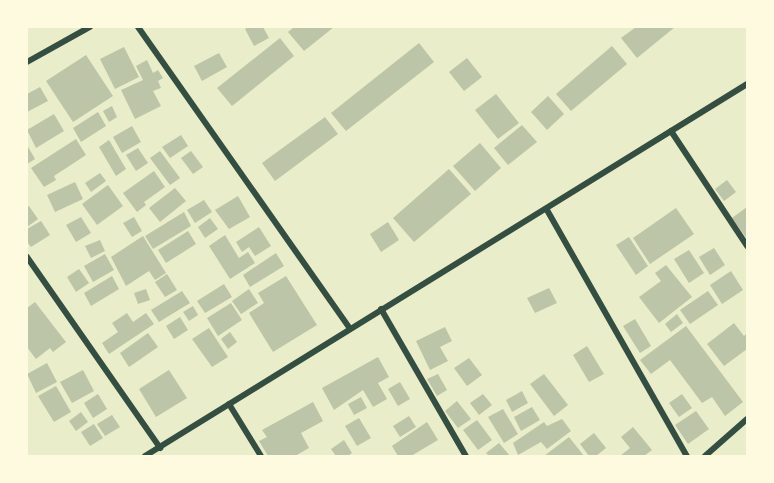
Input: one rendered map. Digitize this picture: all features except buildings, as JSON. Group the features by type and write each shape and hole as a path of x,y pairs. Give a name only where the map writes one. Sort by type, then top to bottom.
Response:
{"street":[{"path":"27,62 90,27"},
{"path":"138,27 350,329"},
{"path":"145,456 381,309 547,210 747,84"},
{"path":"671,131 747,246"},
{"path":"547,210 687,456"},
{"path":"27,257 160,448"},
{"path":"381,309 466,456"},
{"path":"229,404 261,456"},
{"path":"705,456 747,419"}]}
